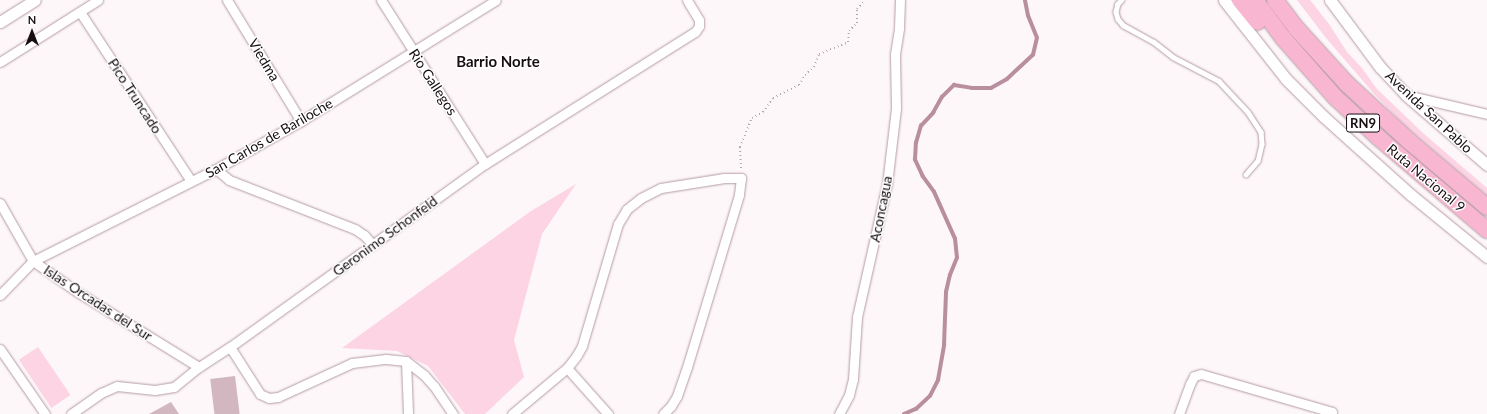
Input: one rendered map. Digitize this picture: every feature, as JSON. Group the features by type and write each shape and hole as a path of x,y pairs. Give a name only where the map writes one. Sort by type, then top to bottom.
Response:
{"highway":[{"path":"1240,0 1321,96 1341,114 1378,138"},
{"name":"Ruta Nacional 9","path":"1255,0 1308,68 1335,97 1378,138 1487,230"},
{"name":"Ruta Nacional 9","path":"1275,0 1316,52 1362,99 1487,207"}],"street":[{"path":"0,22 35,0"},
{"path":"0,62 98,0"},
{"name":"Viedma","path":"227,0 301,121"},
{"name":"Rio Gallegos","path":"381,0 485,164"},
{"name":"San Carlos de Bariloche","path":"0,295 33,261 216,169 301,121 496,0"},
{"name":"Geronimo Schonfeld","path":"71,414 101,393 117,386 155,390 174,387 199,367 230,347 485,164 695,32 699,26 699,20 687,0"},
{"name":"Aconcagua","path":"840,414 849,395 853,379 857,316 887,184 896,108 895,54 899,28 900,0"},
{"path":"1224,0 1286,79 1324,117 1411,195 1487,257"},
{"name":"Avenida San Pablo","path":"1330,0 1380,67 1406,95 1439,126 1487,165"},
{"name":"Pico Truncado","path":"80,12 190,181"},
{"path":"1406,95 1487,114"},
{"path":"216,169 229,180 355,228 373,245"},
{"path":"512,414 567,368 582,346 618,224 627,209 641,198 661,188 724,178 741,178 739,195 687,367 671,406 663,414"},
{"name":"Islas Orcadas del Sur","path":"0,203 33,261 79,293 199,367"},
{"path":"230,347 260,394 269,398 278,397 352,363 386,359 406,361 424,375 434,386 452,414"},
{"path":"0,349 46,414"},
{"path":"406,361 408,414"},
{"path":"567,368 608,414"},
{"path":"1178,414 1194,376 1201,374 1332,412 1331,414"}],"lane":[{"path":"1122,0 1118,4 1116,12 1118,19 1123,25 1154,42 1173,57 1219,81 1248,112 1261,132 1262,144 1258,161 1246,175"}],"path":[{"path":"741,178 740,146 752,118 763,112 773,98 799,86 805,75 814,67 819,54 848,42 849,31 857,23 857,9 864,1"}],"shaded area":[{"path":"1297,0 1310,0 1329,24 1347,52 1362,68 1377,89 1423,133 1487,188 1487,196 1405,126 1375,95 1326,38"},
{"path":"576,184 542,234 514,340 524,377 485,414 465,414 428,366 397,351 342,348 531,211"},
{"path":"38,347 70,395 51,408 19,360"}],"building":[{"path":"235,376 240,414 214,414 210,379"},
{"path":"171,402 179,414 149,414"}],"waterway":[{"path":"904,414 916,409 930,396 938,380 944,345 946,292 950,275 957,258 955,239 934,192 923,177 915,160 916,143 921,126 933,113 942,97 954,85 972,88 991,88 1007,79 1033,55 1037,38 1028,16 1025,0"}],"district":[{"name":"Barrio Norte","path":"498,62"}]}
